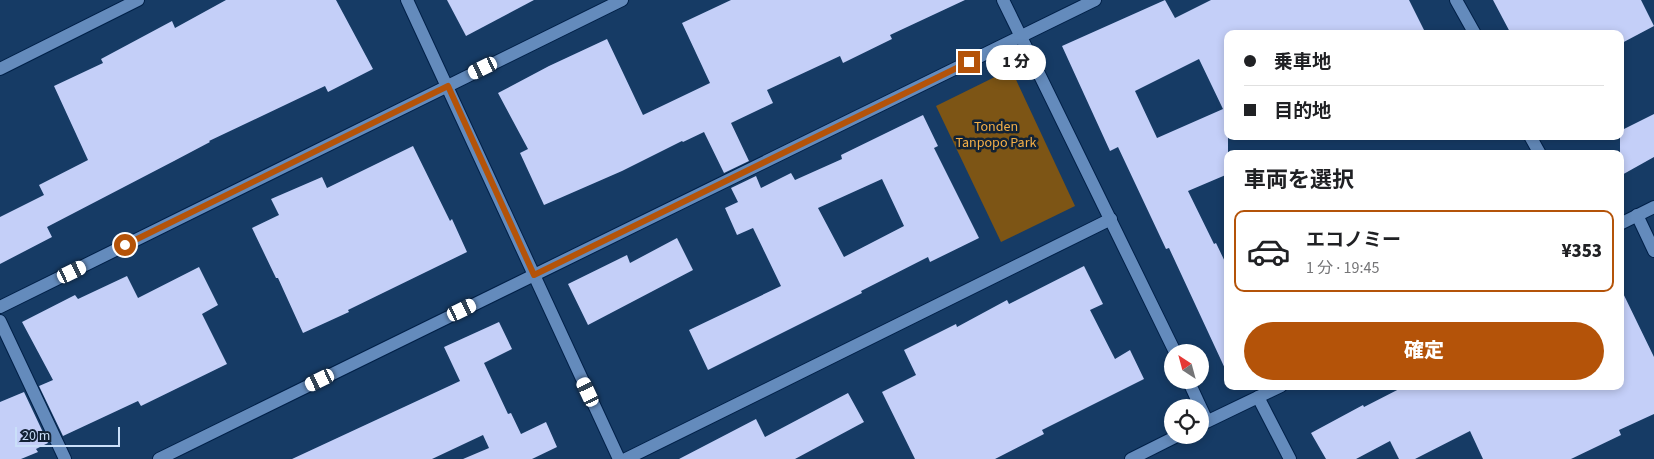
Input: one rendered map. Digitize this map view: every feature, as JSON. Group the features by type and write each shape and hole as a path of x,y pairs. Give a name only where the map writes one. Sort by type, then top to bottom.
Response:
{"street":[{"path":"0,69 138,0"},
{"path":"407,0 619,459"},
{"path":"0,307 622,0"},
{"path":"1004,0 1171,344"},
{"path":"159,459 1095,0"},
{"path":"1456,0 1473,30"},
{"path":"1624,222 1654,207"},
{"path":"1637,215 1654,251"},
{"path":"626,459 1111,219"},
{"path":"0,321 65,459"},
{"path":"1209,421 1273,390"},
{"path":"1258,397 1290,459"},
{"path":"1131,459 1164,442"}],"green space":[{"name":"Tonden Tanpopo Park","path":"1011,69 1075,206 1001,242 936,106"}],"building":[{"path":"226,0 336,0 373,69 328,92 325,86 209,141 47,227 52,237 0,264 0,217 44,195 39,185 88,160 54,86 103,63 101,59 172,21 175,28"},
{"path":"447,0 534,0 466,36"},
{"path":"731,0 965,0 890,35 892,39 843,63 840,56 767,90 773,103 731,123 749,161 724,173 704,132 544,205 520,153 528,149 498,93 549,66 607,39 643,115 710,83 682,23"},
{"path":"1165,0 1175,18 1211,0 1409,0 1424,30 1224,30 1224,140 1228,140 1228,150 1224,150 1224,176 1188,191 1214,244 1216,243 1224,260 1224,366 1169,248 1166,249 1118,147 1110,151 1062,46","holes":["1199,59 1223,109 1157,138 1135,91"]},
{"path":"1493,0 1641,0 1654,26 1624,42 1624,30 1509,30"},
{"path":"1654,114 1654,157 1624,174 1624,150 1620,150 1620,140 1624,140 1624,129"},
{"path":"923,115 938,146 934,148 979,238 930,262 928,257 861,291 862,293 708,370 689,330 781,286 753,228 737,235 725,208 738,202 731,188 756,176 761,188 791,173 795,180 842,159 841,155","holes":["882,179 904,226 844,257 818,208"]},
{"path":"413,146 450,221 452,219 467,252 348,310 349,312 303,333 278,278 276,278 252,228 279,215 271,199 322,177 327,188"},
{"path":"677,238 693,270 588,325 568,284 627,255 630,263"},
{"path":"1084,266 1103,304 1090,310 1115,359 1130,350 1144,379 1042,430 1044,434 995,459 915,459 882,392 916,375 904,350 956,324 957,327 1007,300 1009,304"},
{"path":"199,267 218,305 202,314 227,364 141,406 138,401 63,436 39,386 53,380 22,322 75,295 78,299 127,276 138,298"},
{"path":"1624,295 1654,357 1654,414 1619,430 1621,435 1571,459 1483,459 1470,431 1415,459 1399,459 1390,441 1356,459 1326,459 1311,433 1363,405 1364,407 1397,390 1624,390"},
{"path":"499,322 512,349 484,363 508,414 511,413 521,434 546,422 557,447 532,459 463,459 489,448 483,435 432,459 292,459 460,381 444,347"},
{"path":"24,392 48,443 36,449 38,452 21,459 0,459 0,402"},
{"path":"848,393 864,422 795,459 679,459 756,419 765,437"}],"route":[{"path":"125,245 448,86 534,275 969,62"}]}
